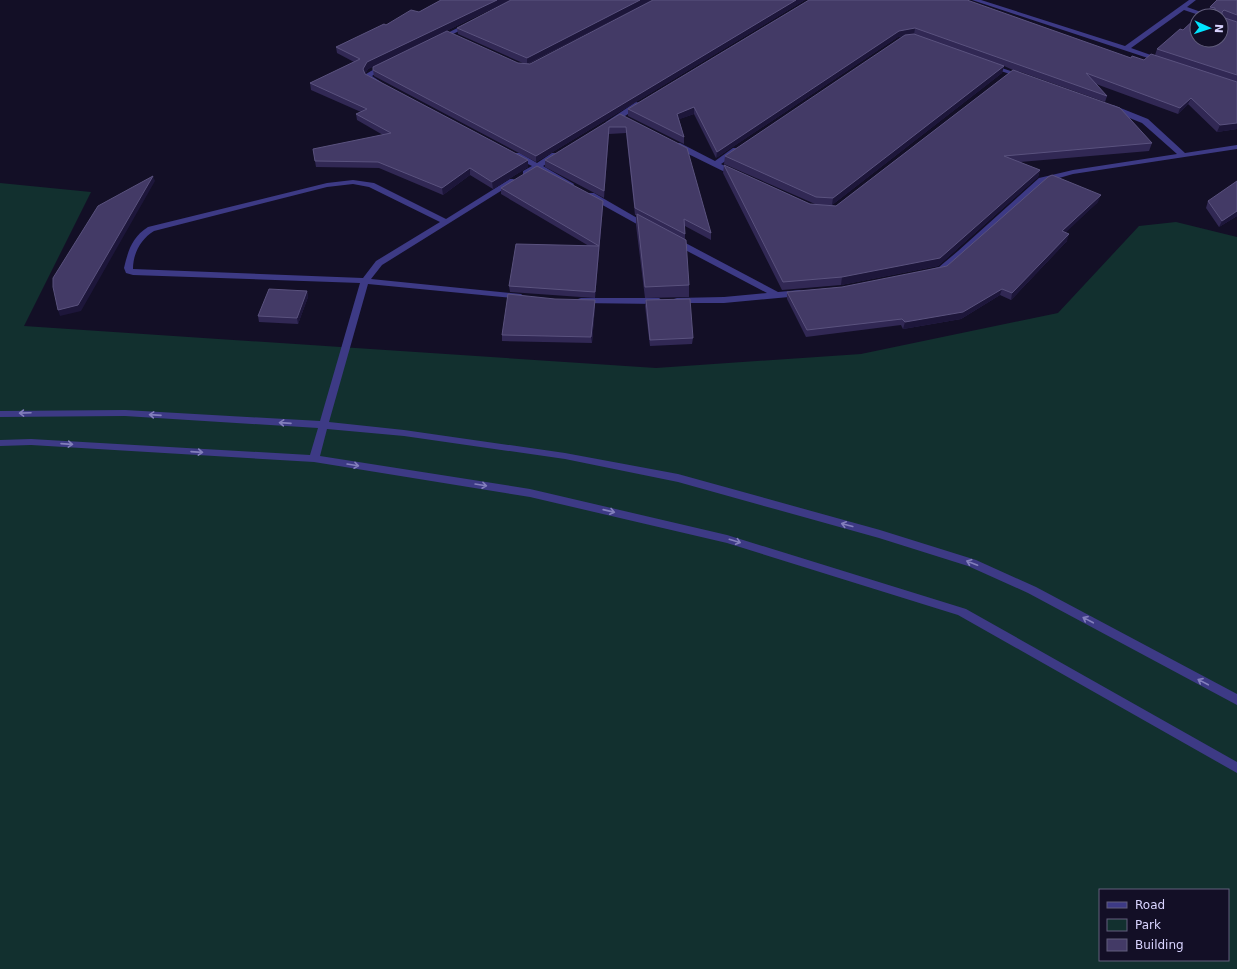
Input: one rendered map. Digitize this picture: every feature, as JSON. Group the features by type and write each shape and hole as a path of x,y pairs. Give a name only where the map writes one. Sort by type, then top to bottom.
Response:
{"street":[{"path":"975,0 1170,64"},
{"path":"1126,49 1193,0"},
{"path":"1184,8 1189,10"},
{"path":"435,41 452,36 476,20"},
{"path":"383,85 369,78 368,75 392,61"},
{"path":"981,62 1007,75 1033,80"},
{"path":"606,125 623,118 646,100"},
{"path":"1100,104 1145,121 1182,155"},
{"path":"667,140 743,177"},
{"path":"715,164 741,147"},
{"path":"925,273 942,269 1042,180 1073,172 1237,147"},
{"path":"314,459 365,281 379,262 565,150"},
{"path":"510,152 657,231"},
{"path":"446,222 371,185 353,182 327,185 151,229 142,234 136,241 128,268 133,272 365,281 532,298"},
{"path":"671,238 776,295"},
{"path":"571,300 626,302 724,300 812,292"},
{"path":"0,414 125,413 324,425 404,433 565,456 678,478 880,534 972,563 1032,590 1237,700"},
{"path":"0,443 31,442 314,459 530,493 727,539 962,612 1237,768"}],"green space":[{"path":"0,183 91,192 24,326 656,368 861,354 1058,313 1139,226 1176,222 1237,237 1237,969 0,969"}],"building":[{"path":"441,0 497,0 367,62 363,69 365,74 528,160 492,182 470,168 442,188 378,162 315,161 313,149 391,133 356,114 367,109 310,83 360,59 336,47 384,24 386,25 411,10 419,12"},
{"path":"511,0 640,0 527,58 457,28"},
{"path":"653,0 796,0 536,156 373,70 373,67 447,31 518,63 530,64"},
{"path":"809,0 967,0 1131,58 1132,56 1144,60 1151,54 1237,82 1237,123 1220,125 1191,98 1180,108 1086,73 1107,96 915,28 899,31 717,152 694,107 677,114 684,137 628,109"},
{"path":"1217,0 1237,0 1237,15 1229,12 1229,8 1210,7"},
{"path":"1229,19 1237,22 1237,75 1157,49 1180,29 1183,30 1189,24 1189,48 1229,48"},
{"path":"914,34 1004,66 833,198 816,197 725,156 905,35"},
{"path":"1013,70 1120,108 1152,143 1004,156 1040,170 940,258 842,277 783,282 724,165 810,204 836,206"},
{"path":"620,114 687,148 711,233 684,219 685,234 635,208 626,127 609,127 604,191 545,160"},
{"path":"537,166 603,201 595,292 509,286 516,244 599,246 501,188"},
{"path":"1052,175 1101,195 1062,231 1069,234 1012,293 1002,289 963,312 905,322 902,319 807,330 787,292 842,287 947,266"},
{"path":"153,176 78,305 58,310 53,287 53,278 98,206"},
{"path":"1237,181 1237,211 1222,221 1208,201"},
{"path":"637,214 686,240 689,285 645,287"},
{"path":"269,289 307,291 297,318 258,316"},
{"path":"508,294 555,299 595,300 591,337 502,335"},
{"path":"690,299 693,338 650,340 646,300"}]}
